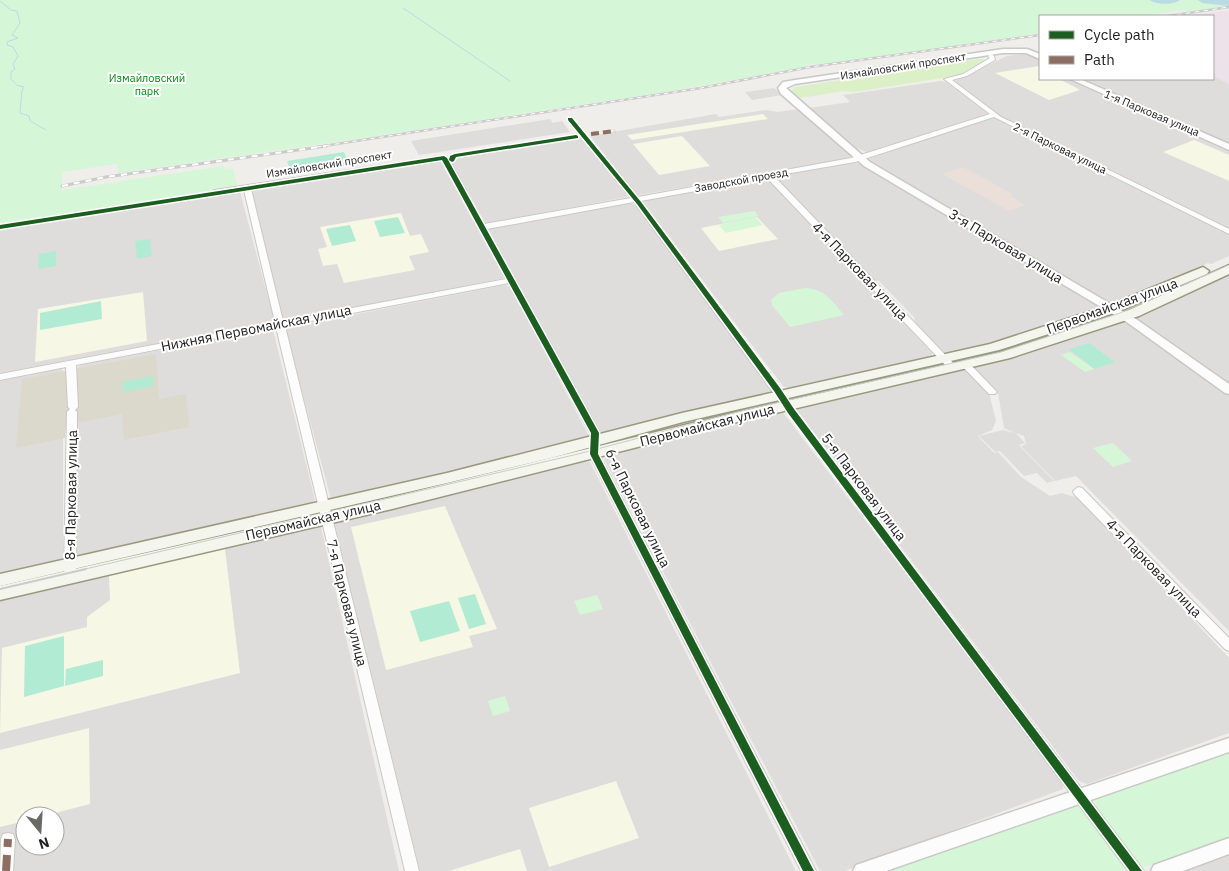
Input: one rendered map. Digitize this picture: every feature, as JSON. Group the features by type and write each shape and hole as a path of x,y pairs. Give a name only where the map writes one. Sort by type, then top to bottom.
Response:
{"main road":[{"name":"Первомайская улица","path":"953,363 1112,309 1229,259"},
{"name":"Первомайская улица","path":"0,593 70,571 595,448 682,418 784,400 1042,344 1125,316 1229,269"},
{"name":"Первомайская улица","path":"0,580 70,571"}],"street":[{"name":"Измайловский проспект","path":"782,88 795,82 1010,50 1026,51"},
{"name":"Измайловский проспект","path":"782,88 1026,51"},
{"path":"1026,51 1039,57"},
{"name":"2-я Парковая улица","path":"991,56 993,59 965,75 946,79 994,115 1229,232"},
{"name":"1-я Парковая улица","path":"1076,80 1229,147"},
{"name":"3-я Парковая улица","path":"782,88 782,91 859,158 1125,316 1229,390"},
{"name":"Заводской проезд","path":"483,227 859,158 994,115"},
{"name":"5-я Парковая улица","path":"570,119 635,199 1137,871"},
{"name":"Измайловский проспект","path":"217,192 444,158"},
{"name":"6-я Парковая улица","path":"444,158 595,433 595,448 809,871"},
{"name":"4-я Парковая улица","path":"769,175 953,363 992,392"},
{"name":"7-я Парковая улица","path":"247,189 412,871"},
{"name":"Нижняя Первомайская улица","path":"0,377 512,280"},
{"name":"8-я Парковая улица","path":"70,571 73,409 71,364"},
{"name":"4-я Парковая улица","path":"1078,491 1229,646"},
{"path":"862,871 1229,745"},
{"path":"6,871 8,839"},
{"path":"1160,871 1229,846"}],"shaded area":[{"path":"1229,10 1229,84 1214,76 1214,15 1193,15"},
{"path":"1024,54 1039,59 1039,80 1072,80 1229,150 1229,229 999,116 953,82 1007,56"},
{"path":"1039,66 1039,80 1061,80 1080,90 1049,100 995,73"},
{"path":"1214,76 1229,84 1229,144 1081,80 1214,80"},
{"path":"941,81 946,82 987,114 867,152 855,148 809,108 850,102 843,95"},
{"path":"774,88 782,95 752,100 745,92"},
{"path":"799,109 850,154 850,157 827,163 639,195 636,194 590,136 716,114 719,117 766,110 778,112"},
{"path":"763,114 768,119 632,140 627,135"},
{"path":"989,118 994,118 1229,235 1229,256 1211,264 1208,263 1118,303 1111,304 869,161 871,158"},
{"path":"550,119 553,123 562,121 570,132 419,155 411,141"},
{"path":"581,136 627,197 488,223 485,222 449,159 454,155"},
{"path":"682,136 710,166 659,175 633,144"},
{"path":"1194,140 1229,155 1229,181 1163,152"},
{"path":"440,160 504,278 288,321 283,319 251,190 254,187"},
{"path":"854,163 862,164 1098,305 1100,309 993,344 950,353 943,352 916,325 914,317 878,280 874,283 839,247 843,244 839,239 835,241 821,226 824,224 813,219 777,179 783,175"},
{"path":"963,167 1013,194 1010,196 1025,205 1009,211 942,174"},
{"path":"759,179 771,182 844,261 848,261 864,277 861,278 932,353 932,357 790,389 783,386 643,202"},
{"path":"235,191 240,192 274,320 0,373 0,227"},
{"path":"628,203 636,205 772,389 773,393 604,435 601,433 489,230 491,228"},
{"path":"401,213 410,236 421,234 429,252 409,256 415,270 344,283 337,264 323,266 318,249 327,247 320,227"},
{"path":"757,217 778,239 719,251 701,228"},
{"path":"1229,274 1229,384 1135,318"},
{"path":"505,285 510,286 590,438 588,441 334,500 331,499 285,328"},
{"path":"143,292 147,341 35,362 38,309"},
{"path":"1120,322 1131,325 1229,395 1229,631 1076,476 1055,481 1021,446 1026,444 1024,436 1016,433 1025,443 1019,445 1054,481 1047,483 1037,473 1024,476 1000,451 995,452 979,436 1003,430 1015,433 1004,428 998,393 970,366"},
{"path":"273,330 315,500 310,505 78,559 75,555 77,368 81,365"},
{"path":"156,354 159,399 186,394 189,427 124,440 122,414 66,425 65,438 16,448 22,379"},
{"path":"964,367 989,393 996,421 992,430 978,436 994,453 998,452 1021,477 1050,496 1062,493 1078,498 1229,658 1229,733 1087,784 1079,781 797,410 798,407"},
{"path":"60,369 63,370 63,557 62,560 0,575 0,381"},
{"path":"782,411 1063,780 1063,789 844,871 822,871 819,869 604,459 608,454 696,430"},
{"path":"583,460 590,462 796,871 420,871 334,522"},
{"path":"445,506 497,629 469,636 473,647 386,670 351,527"},
{"path":"311,524 321,527 399,871 0,871 0,595"},
{"path":"225,549 240,673 0,733 2,648 87,627 87,617 110,600 109,576"},
{"path":"89,728 90,804 65,810 65,806 15,806 15,823 0,827 0,750"},
{"path":"616,781 639,838 549,867 529,808"},
{"path":"520,849 527,871 449,871"},
{"path":"1229,855 1229,871 1184,871"}],"green space":[{"name":"Измайловский парк","path":"0,0 1229,0 1229,6 1152,15 1039,15 1039,33 818,66 815,64 805,65 806,67 665,92 358,139 118,173 117,164 62,172 62,190 224,166 225,169 233,168 237,186 0,224"},
{"path":"978,59 986,60 961,75 854,92 844,91 800,98 791,91 796,87"},
{"path":"344,152 349,165 291,174 287,161"},
{"path":"755,211 758,216 723,223 718,217"},
{"path":"398,217 405,233 380,237 374,221"},
{"path":"755,217 763,225 726,233 719,225"},
{"path":"350,225 356,241 332,246 326,229"},
{"path":"150,239 152,256 137,259 135,241"},
{"path":"56,251 56,266 38,269 39,254"},
{"path":"805,288 818,290 823,293 844,315 790,327 772,305 771,300 779,293"},
{"path":"101,301 102,319 40,330 40,313"},
{"path":"1089,343 1115,362 1095,369 1069,349"},
{"path":"1070,352 1094,369 1085,372 1061,355"},
{"path":"153,376 154,386 123,392 123,382"},
{"path":"1113,443 1132,461 1113,467 1093,448"},
{"path":"475,594 486,624 469,629 458,598"},
{"path":"597,595 603,609 580,615 574,601"},
{"path":"449,601 460,631 420,642 410,611"},
{"path":"64,636 64,686 24,697 25,646"},
{"path":"103,660 103,676 65,686 66,669"},
{"path":"505,696 510,711 493,716 488,701"},
{"path":"1229,751 1229,837 1145,867 1138,864 1095,805 1094,798"},
{"path":"1076,802 1126,869 1120,871 880,871"}],"waterway":[{"path":"1154,0 1176,0"},
{"path":"1202,0 1229,3"},
{"path":"0,1 11,10 17,11 20,23 12,35 18,38 7,42 7,45 13,47 18,56 13,64 15,69 11,72 11,79 15,83"},
{"path":"403,8 510,81"},
{"path":"16,85 24,87 22,90 20,113 29,116 30,121 46,130"}],"tram line":[{"path":"81,570 578,454 749,409 1001,352 1120,313 1229,265"},
{"path":"0,589 86,569"}],"railway":[{"path":"1175,15 1229,7"},
{"path":"317,147 701,88 810,67 1039,35"},
{"path":"62,186 106,177 326,146"}],"marked path":[{"path":"591,134 615,131"},
{"path":"6,871 8,839"}],"cycle path":[{"path":"570,119 639,203 791,411 1137,871"},
{"path":"452,160 452,157 455,156 576,137"},
{"path":"0,227 444,158 595,433 594,454 809,871"}]}
